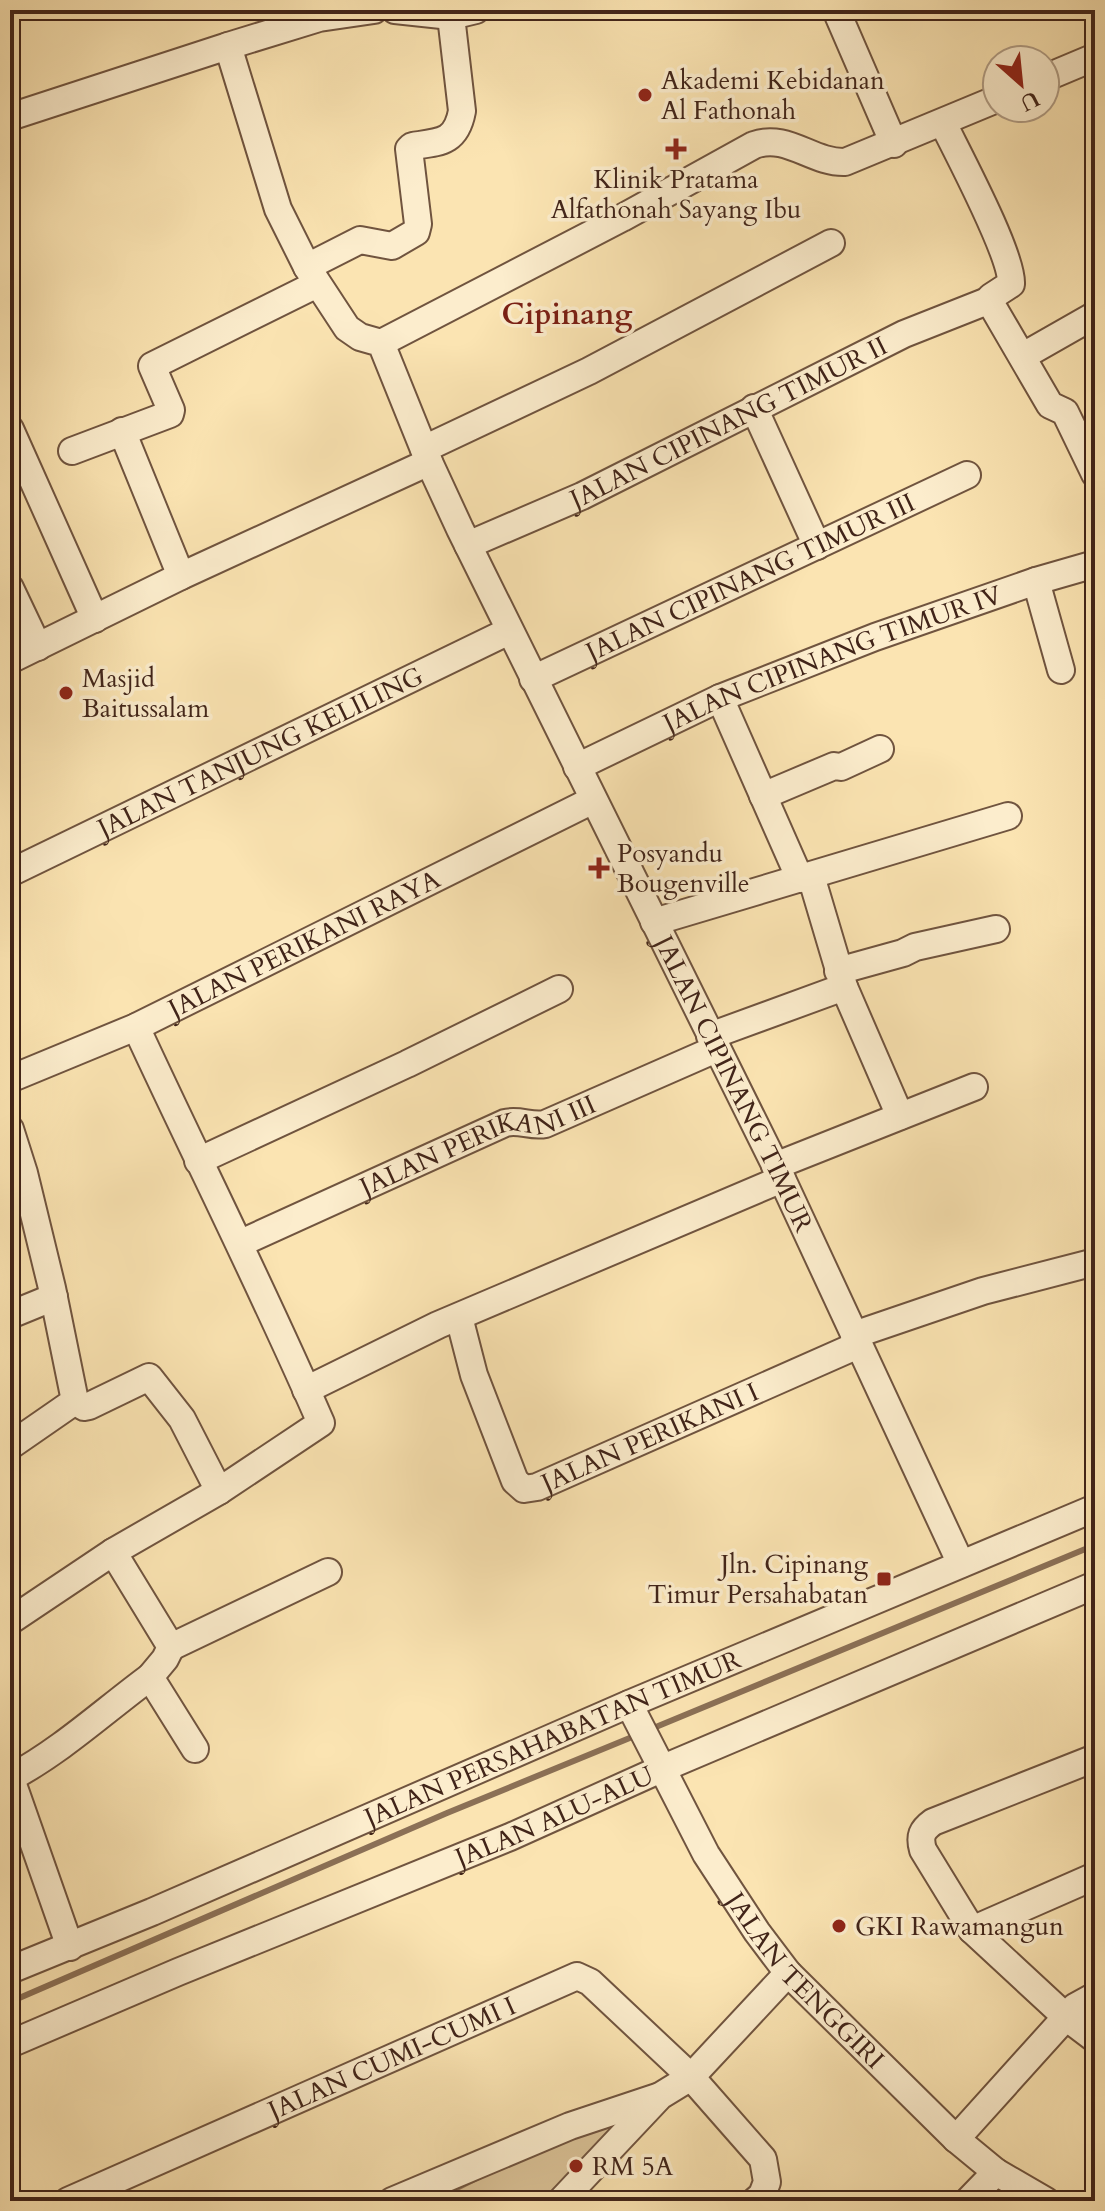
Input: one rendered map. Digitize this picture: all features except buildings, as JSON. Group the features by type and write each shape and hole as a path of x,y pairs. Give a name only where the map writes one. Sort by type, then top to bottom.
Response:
{"street":[{"path":"10,117 319,18 374,10"},
{"path":"72,451 171,412 152,366 312,275 360,240 392,246 416,232 418,224 410,147 447,140 459,126 462,111 463,13 395,10"},
{"path":"836,10 894,144"},
{"path":"228,46 278,209 312,275 347,328 360,337 381,343 622,218 754,145 779,141 831,163 845,162 981,106"},
{"path":"1061,71 1095,57"},
{"path":"943,123 996,234 1011,274 1011,284 990,300 1050,405 1065,412 1095,474"},
{"path":"10,660 426,456 831,243"},
{"name":"JALAN CIPINANG TIMUR II","path":"468,545 582,496 904,334 990,300"},
{"path":"1023,356 1095,315"},
{"name":"JALAN CIPINANG TIMUR","path":"381,343 426,456 468,545 778,1173 961,1564"},
{"path":"754,408 817,546"},
{"path":"10,429 95,619"},
{"path":"122,431 181,576"},
{"name":"JALAN CIPINANG TIMUR III","path":"533,679 967,475"},
{"name":"JALAN CIPINANG TIMUR IV","path":"577,767 720,698 875,637 1036,581 1095,564"},
{"path":"1036,581 1061,670"},
{"path":"10,588 38,647"},
{"name":"JALAN TANJUNG KELILING","path":"10,873 509,631"},
{"path":"720,698 763,796 806,878 841,979 900,1116"},
{"path":"763,796 880,749"},
{"name":"JALAN PERIKANI RAYA","path":"10,1079 136,1027 593,800"},
{"path":"654,922 1008,816"},
{"name":"JALAN PERIKANI III","path":"241,1243 505,1123 515,1120 537,1126 545,1124 841,979 915,947 996,929"},
{"path":"198,1161 559,989"},
{"path":"10,1621 113,1552 219,1491 321,1423 241,1243 198,1161 136,1027"},
{"path":"306,1390 391,1347 900,1116 974,1087"},
{"path":"10,1129 17,1178 54,1297 75,1401 84,1407 89,1406 149,1377 182,1419 219,1491"},
{"path":"856,1340 983,1291 1095,1262"},
{"path":"10,1315 54,1297"},
{"name":"JALAN PERIKANI I","path":"459,1317 465,1378 515,1481 524,1489 531,1489 856,1340"},
{"path":"10,1446 75,1401"},
{"name":"JALAN PERSAHABATAN TIMUR","path":"10,1970 632,1710 1095,1508"},
{"path":"113,1552 171,1647"},
{"path":"70,1947 11,1776 32,1766 87,1727 107,1708 150,1677 171,1647 328,1572"},
{"name":"JALAN ALU-ALU","path":"10,2044 510,1837 657,1760 1095,1585"},
{"path":"150,1677 195,1749"},
{"name":"JALAN TENGGIRI","path":"632,1710 706,1854 788,1973 956,2139 996,2172 1046,2201"},
{"path":"1095,1758 933,1822 923,1831 920,1840 923,1850 972,1930 1066,2017 1095,2039"},
{"path":"972,1930 1095,1876"},
{"path":"392,2201 570,2126 660,2096 691,2077 788,1973"},
{"name":"JALAN CUMI-CUMI I","path":"68,2201 577,1976 590,1982 691,2077"},
{"path":"956,2139 1075,2007 1095,1996"},
{"path":"691,2077 763,2159 767,2182 762,2195 755,2201"},
{"path":"561,2201 660,2096"},
{"path":"968,2201 996,2172"}],"shaded area":[{"path":"642,2110 554,2201 435,2201 487,2175"}],"waterway":[{"path":"651,1729 1095,1545"},
{"path":"10,2002 447,1813 637,1735"}],"place":[{"name":"Akademi Kebidanan Al Fathonah","path":"645,95"},
{"name":"Klinik Pratama Alfathonah Sayang Ibu","path":"676,149"},
{"name":"Masjid Baitussalam","path":"66,693"},
{"name":"Posyandu Bougenville","path":"599,868"},
{"name":"Jln. Cipinang Timur Persahabatan","path":"884,1579"},
{"name":"GKI Rawamangun","path":"839,1926"},
{"name":"RM 5A","path":"576,2166"}],"district":[{"name":"Cipinang","path":"567,314"}]}
